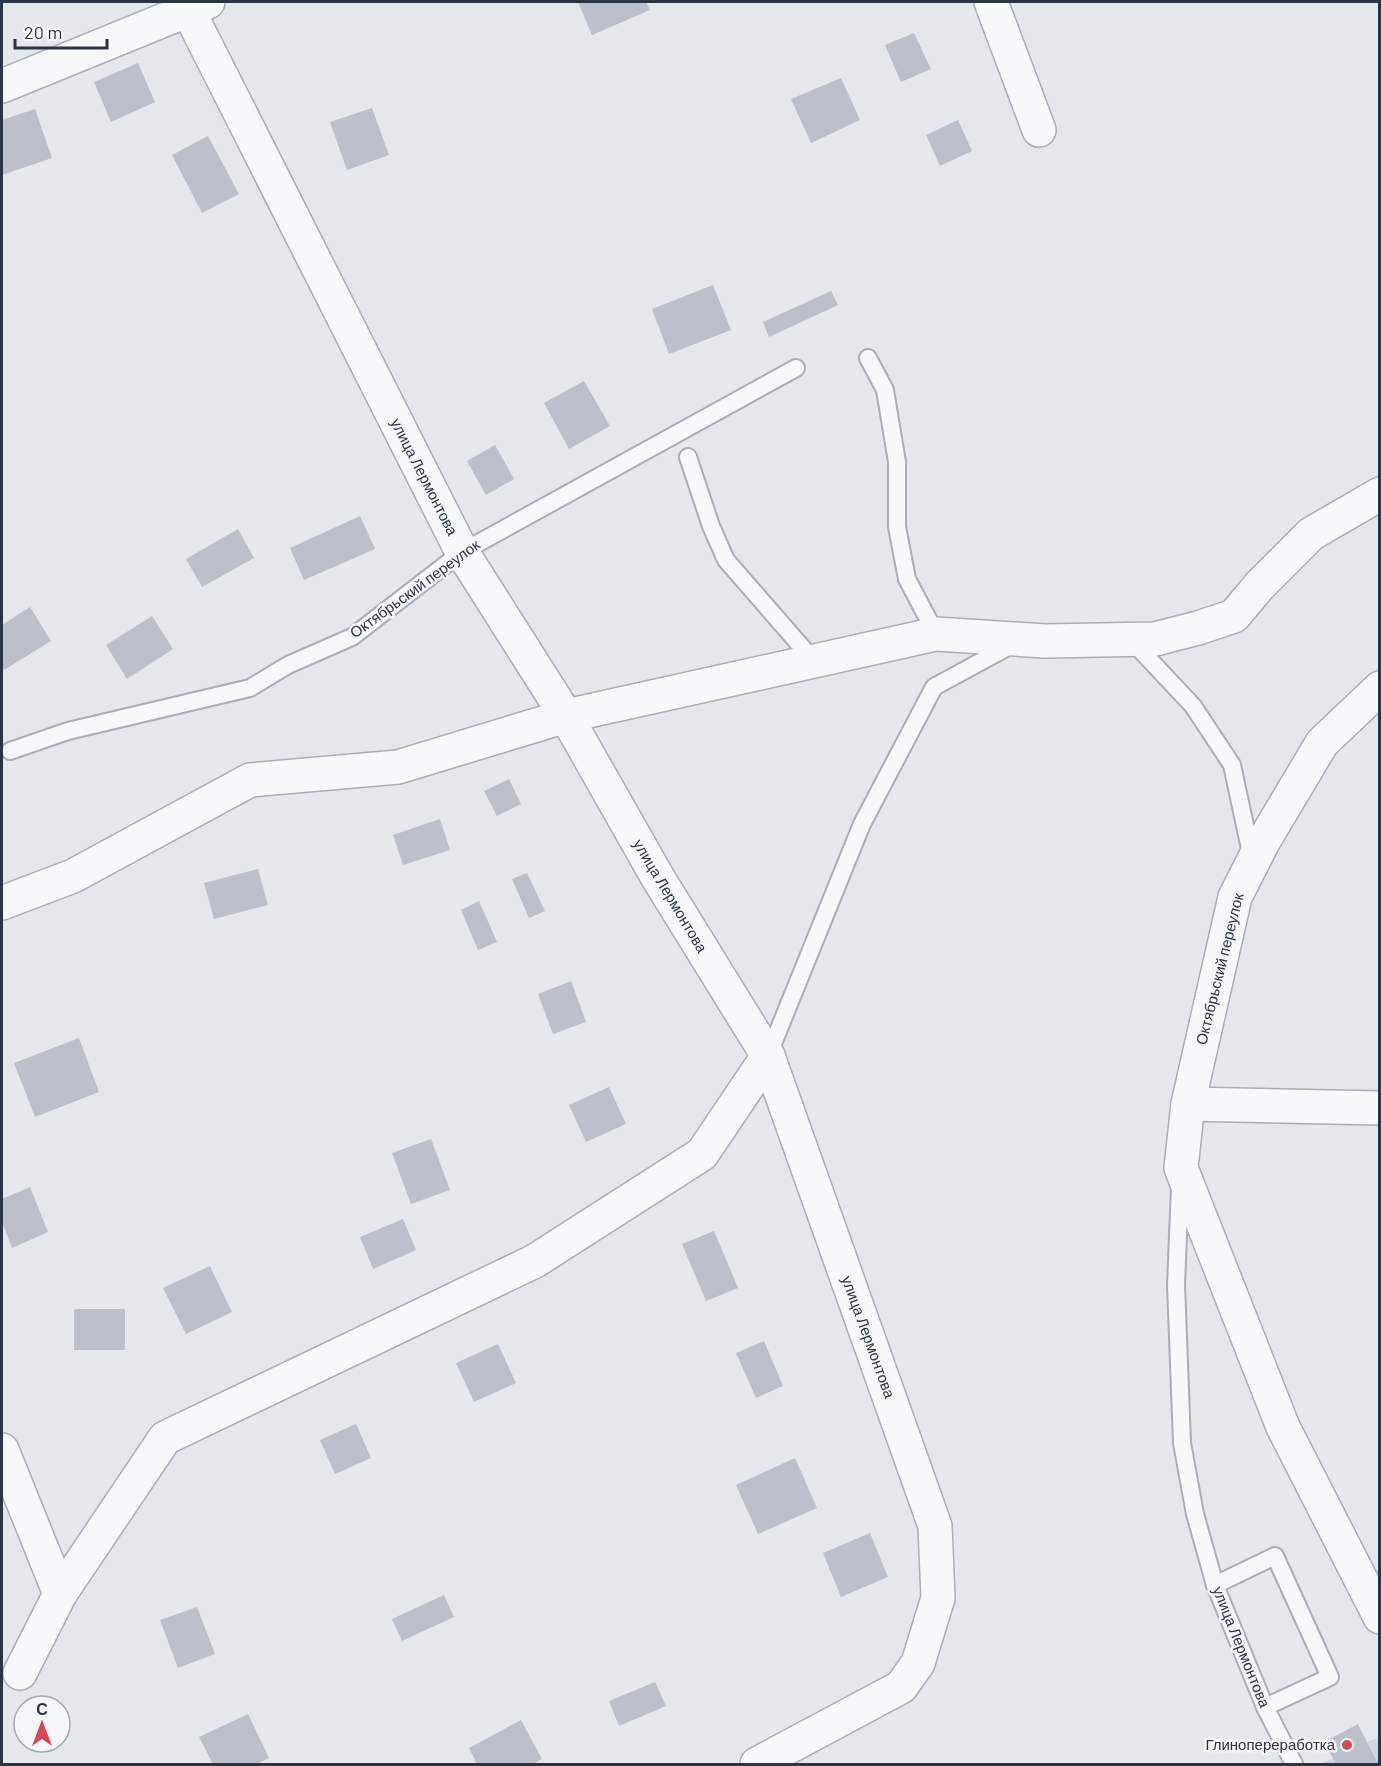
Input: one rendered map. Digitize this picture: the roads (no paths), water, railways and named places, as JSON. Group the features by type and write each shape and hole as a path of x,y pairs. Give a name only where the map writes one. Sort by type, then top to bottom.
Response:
{"street":[{"path":"991,2 1039,130"},
{"path":"2,86 193,4"},
{"name":"улица Лермонтова","path":"193,4 462,552 566,716 658,878 768,1056 935,1526 938,1598 918,1663 901,1687 757,1764"},
{"path":"2,903 73,876 250,780 398,767 566,716 936,634 1023,639 1155,639 1198,628 1234,616 1260,585 1311,534 1380,494"},
{"name":"Октябрьский переулок","path":"1181,1168 1188,1104 1234,897 1322,743 1380,688"},
{"path":"21,1673 60,1594 165,1438 535,1261 702,1154 768,1056"},
{"path":"1188,1104 1370,1111"},
{"path":"1181,1168 1283,1427 1380,1617"},
{"path":"2,1450 60,1594"}],"lane":[{"path":"868,358 885,390 897,462 897,527 908,579 936,634"},
{"name":"Октябрьский переулок","path":"10,751 68,731 250,688 288,665 352,637 462,552 796,368"},
{"path":"688,457 711,526 726,560 814,661"},
{"path":"768,1056 862,824 934,687 1023,639"},
{"path":"1131,639 1193,706 1232,765 1253,862"},
{"name":"улица Лермонтова","path":"1181,1168 1176,1285 1182,1443 1195,1514 1215,1585 1265,1707 1294,1764"},
{"path":"1215,1585 1275,1556 1330,1677 1265,1707"}],"place":[{"name":"Глинопереработка","path":"1347,1745"}]}
